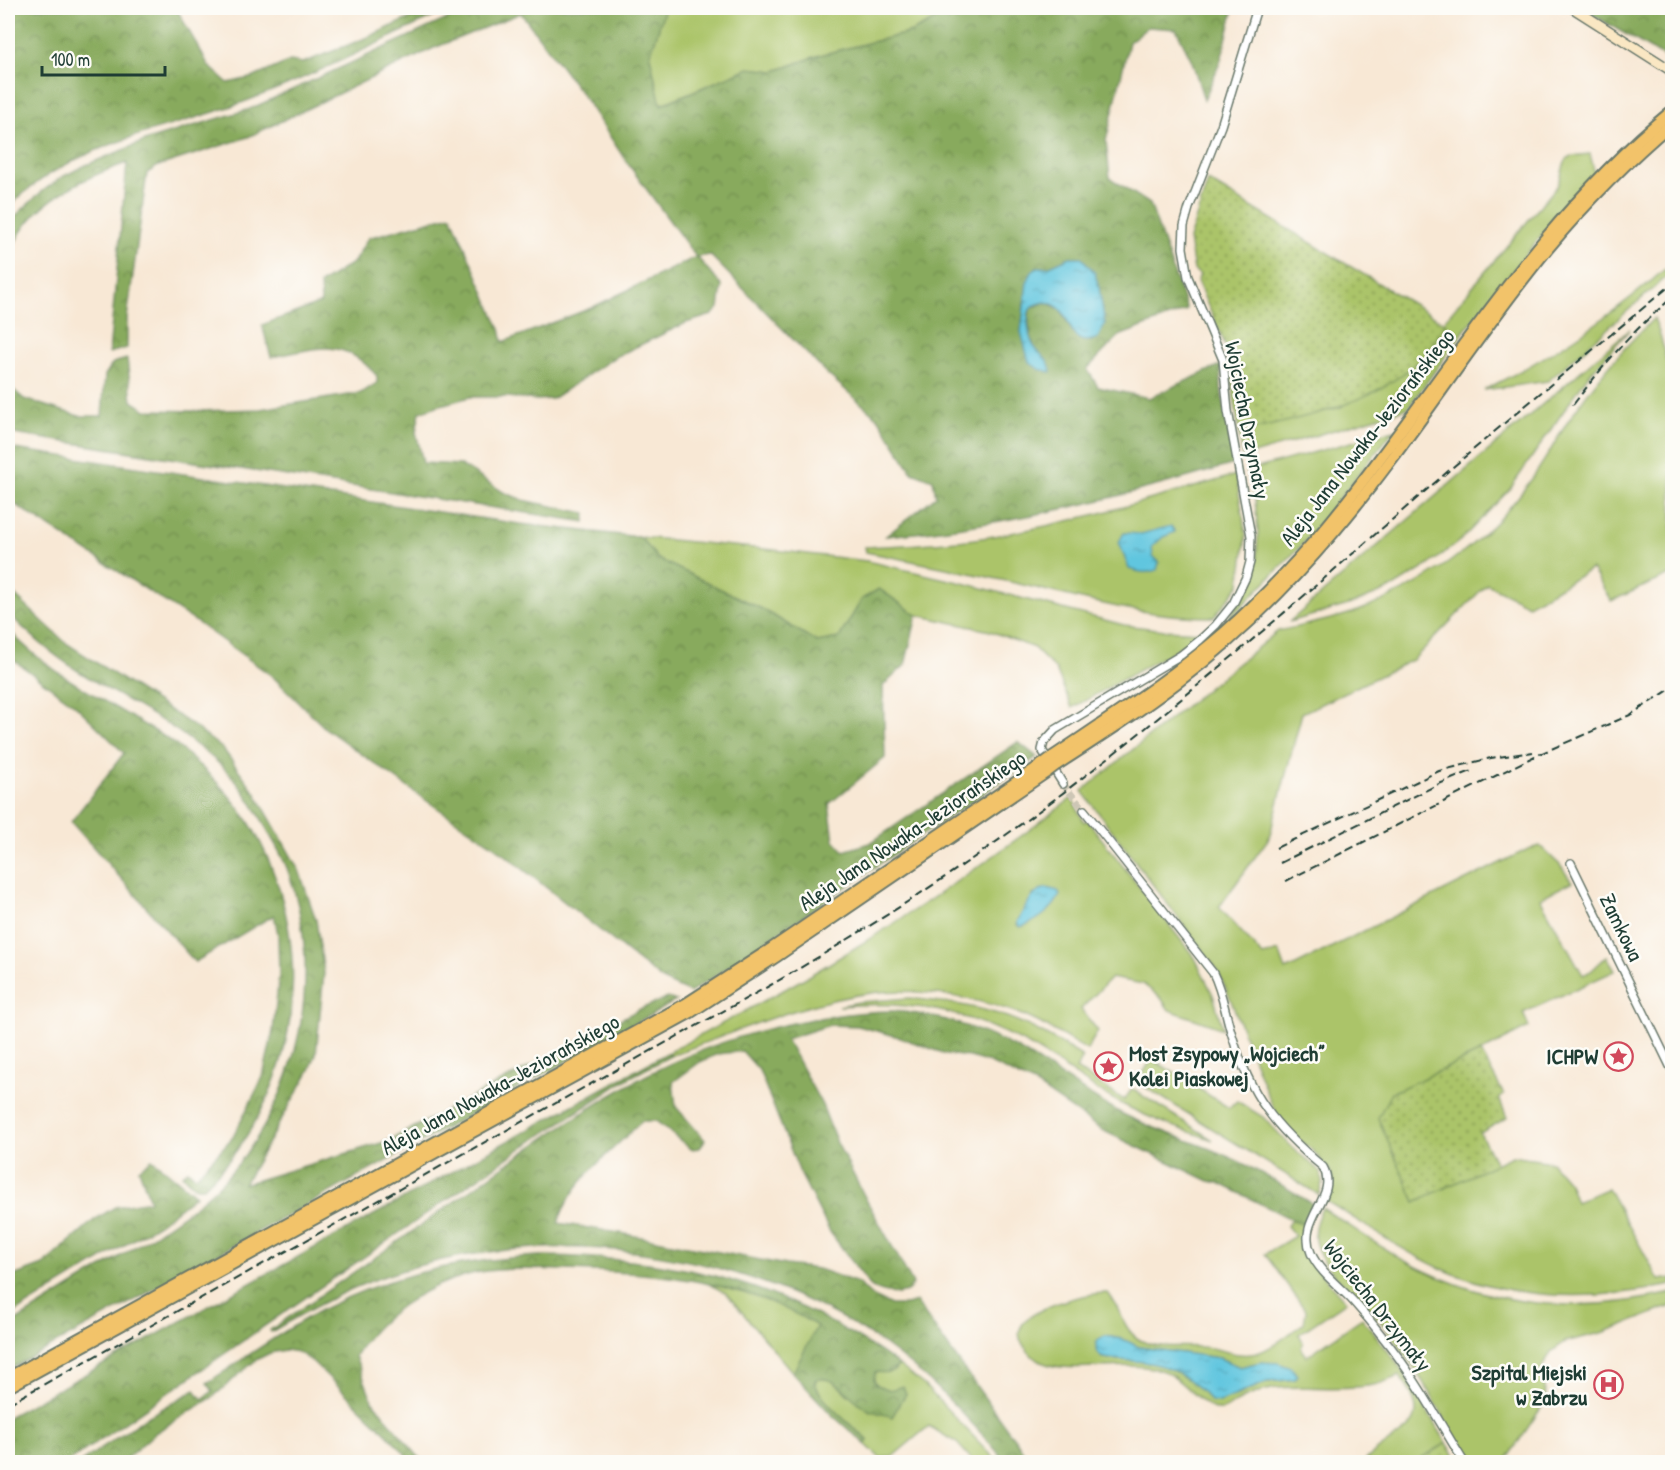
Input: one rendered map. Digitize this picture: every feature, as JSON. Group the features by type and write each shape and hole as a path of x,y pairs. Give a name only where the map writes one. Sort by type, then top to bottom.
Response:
{"main road":[{"name":"Aleja Jana Nowaka-Jeziorańskiego","path":"8,1387 691,1012 777,956 1050,765 1197,655 1225,632 1291,566 1354,492 1541,242 1590,187 1672,111"},
{"name":"Aleja Jana Nowaka-Jeziorańskiego","path":"8,1378 686,1004 1050,765 1152,701 1232,637 1305,565 1362,497 1548,249 1596,194 1672,123"}],"street":[{"name":"Wojciecha Drzymały","path":"1063,784 1042,750 1047,737 1200,640 1220,621 1233,604 1244,585 1248,570 1251,545 1250,527 1228,411 1223,360 1188,277 1183,248 1187,214 1221,126 1257,8"},
{"path":"1573,8 1672,71"},
{"name":"Wojciecha Drzymały","path":"1084,810 1213,973 1237,1051 1262,1104 1284,1133 1323,1167 1327,1174 1327,1188 1309,1223 1307,1232 1310,1252 1321,1269 1353,1301 1408,1369 1464,1462"},
{"name":"Zamkowa","path":"1571,863 1672,1070"}],"green space":[{"path":"8,8 176,8 209,66 228,83 254,77 290,61 303,63 432,8 452,8 275,90 90,153 61,167 33,185 8,208 8,201 14,194 8,184"},
{"path":"471,8 665,8 650,56 661,105 749,68 775,71 820,55 912,32 958,8 1234,8 1221,60 1204,100 1192,61 1176,29 1148,27 1129,42 1106,141 1110,178 1150,204 1187,310 1119,336 1087,369 1098,387 1149,398 1221,365 1221,388 1234,464 1105,499 1019,518 886,536 936,496 933,480 912,472 879,419 826,373 710,255 697,257 722,286 719,308 712,315 686,323 615,357 552,399 470,397 420,412 416,432 423,463 461,465 503,492 523,500 586,513 585,522 8,433 8,385 24,399 79,416 102,416 105,375 113,363 127,359 132,401 146,410 260,409 361,393 377,383 377,376 364,363 352,355 329,348 271,357 262,325 321,303 320,284 354,262 368,238 451,215 500,329 503,342 591,308 696,257 626,161 586,100 521,13 434,48 248,137 158,166 147,173 127,318 127,348 109,353 127,163 71,187 38,211 25,226 8,263 8,223 40,193 62,177 150,139 250,109","holes":["1070,257 1081,257 1092,271 1105,324 1092,341 1079,337 1072,330 1060,309 1045,302 1030,309 1030,329 1035,349 1021,332 1025,296 1032,272 1038,267 1048,267"]},
{"path":"665,8 958,8 912,32 820,55 775,71 749,68 660,105 650,56"},
{"path":"1581,8 1672,8 1672,56 1668,59"},
{"path":"1590,154 1595,174 1568,202 1461,335 1408,408 1243,457 1239,433 1341,407 1446,324 1443,322 1558,185 1566,160 1573,156"},
{"path":"1208,181 1446,324 1418,361 1379,389 1334,408 1239,433 1228,351 1197,281 1200,275 1194,270 1189,239"},
{"path":"1672,263 1672,270 1665,278 1548,381 1484,390 1534,363 1606,317"},
{"path":"1654,318 1672,386 1672,574 1611,601 1592,569 1528,605 1487,584 1413,660 1302,713 1269,838 1219,907 1263,956 1279,951 1286,970 1528,849 1540,846 1560,865 1572,882 1540,898 1583,975 1591,971 1607,956 1615,971 1523,1013 1529,1027 1392,1093 1415,1202 1512,1156 1551,1162 1569,1183 1576,1202 1608,1188 1659,1280 1672,1278 1672,1285 1614,1294 1555,1295 1525,1292 1496,1287 1440,1268 1396,1245 1326,1201 1333,1181 1330,1171 1278,1117 1216,968 1082,791 1278,631 1338,617 1382,601 1428,576 1471,545 1509,508 1597,381"},
{"path":"1630,329 1587,377 1510,489 1462,539 1429,565 1390,589 1352,604 1289,622"},
{"path":"1394,430 1302,545 1227,621 1256,573 1258,532 1255,499 1247,471"},
{"path":"8,448 520,524 640,537 658,559 764,610 817,642 839,638 862,599 879,589 917,615 905,665 883,686 885,758 829,804 834,840 844,851 870,843 1018,742 1037,757 690,993 664,981 494,846 325,728 272,676 195,621 8,500"},
{"path":"1236,475 1246,535 1240,584 1214,617 1140,611 866,552 865,547 961,541 1008,534 1106,511"},
{"path":"640,537 867,561 967,584 1124,625 1199,632 1188,643 1072,708 1056,670 1034,648 990,631 917,615 879,589 862,599 839,638 817,642 764,610 658,559"},
{"path":"8,589 66,643 191,724 223,749 255,792 299,870 316,920 324,973 316,1054 310,1070 244,1184 388,1141 640,1009 668,998 676,1001 8,1370 8,1326 188,1212 225,1179 251,1147 272,1111 288,1072 299,1032 305,991 304,949 299,908 287,868 260,816 240,786 215,760 179,732 81,673 45,647 11,616 7,605"},
{"path":"8,629 22,644 54,669 168,739 198,764 229,796 247,819 275,877 288,924 293,971 290,1019 280,1065 262,1109 237,1150 204,1187 195,1187 182,1175 187,1170 196,1176 233,1137 263,1077 273,1031 279,975 278,934 274,915 195,962 71,822 124,753 75,705 8,656"},
{"path":"1072,798 1084,822 1087,820 1195,958 1213,995 1223,1029 1169,1010 1161,998 1143,984 1111,978 1081,1009 1098,1031 1087,1050 1035,1021 994,1005 934,994 896,991 853,996 800,1009 670,1056 669,1052 792,985 894,924","holes":["1033,894 1051,908 1032,922 1021,927 1017,925"]},
{"path":"909,998 980,1009 1008,1017 1030,1027 1083,1057 1076,1069 1124,1100 1132,1089 1213,1140 1157,1120 1124,1105 1027,1044 1004,1032 959,1015 913,1006 839,1006"},
{"path":"892,1011 941,1019 1003,1041 1113,1109 1240,1162 1313,1204 1301,1224 1219,1183 1209,1181 1102,1130 1036,1085 990,1063 970,1057 946,1054 899,1037 858,1026 830,1025 786,1039 822,1105 837,1143 867,1201 913,1284 907,1292 886,1293 872,1288 830,1232 800,1173 759,1070 742,1051 718,1054 700,1062 673,1082 676,1107 705,1140 700,1148 691,1149 656,1121 642,1121 582,1180 564,1208 558,1223 818,1269 858,1283 872,1296 891,1305 916,1302 1031,1462 1006,1462 978,1429 916,1369 882,1343 828,1310 768,1284 706,1265 641,1253 575,1248 510,1250 446,1259 385,1276 355,1288 271,1332 270,1330 545,1138 619,1090 645,1076 703,1050 765,1030 829,1017"},
{"path":"669,1052 670,1056 627,1079 526,1145 68,1462 8,1462 8,1417"},
{"path":"1481,1052 1504,1095 1499,1098 1507,1118 1480,1133 1496,1164 1415,1202 1378,1118 1391,1093"},
{"path":"1152,1059 1229,1108 1237,1101 1263,1117 1293,1148 1321,1172 1322,1183 1319,1195 1137,1082"},
{"path":"152,1159 196,1195 159,1224 8,1317 8,1278 43,1265 94,1220 115,1207 150,1201 139,1169"},
{"path":"1322,1208 1407,1262 1439,1277 1504,1298 1569,1305 1603,1304 1672,1293 1672,1306 1605,1332 1565,1342 1551,1352 1540,1372 1547,1399 1505,1462 1470,1462 1430,1393 1397,1343 1377,1318 1329,1269 1322,1258 1315,1243 1314,1232"},
{"path":"1291,1219 1301,1224 1304,1222 1304,1243 1309,1260 1346,1302 1299,1334 1303,1342 1301,1348 1307,1356 1362,1318 1395,1360 1447,1443 1415,1462 1364,1462 1409,1427 1414,1418 1416,1407 1411,1394 1399,1376 1380,1384 1361,1387 1272,1389 1248,1396 1223,1410 1216,1410 1163,1371 1132,1366 1080,1368 1049,1365 1037,1360 1022,1343 1019,1332 1024,1322 1035,1313 1067,1300 1108,1293 1130,1332 1149,1344 1209,1348 1236,1354 1263,1351 1304,1323 1306,1311 1265,1254 1295,1236 1287,1226","holes":["1105,1336 1122,1339 1138,1347 1219,1358 1240,1367 1261,1362 1295,1379 1267,1382 1238,1395 1211,1401 1189,1380 1164,1366 1101,1357"]},
{"path":"540,1256 639,1262 685,1269 772,1294 814,1313 899,1365 888,1372 875,1372 874,1380 877,1385 890,1390 903,1386 906,1394 892,1417 862,1406 830,1380 815,1380 821,1395 828,1404 868,1441 865,1444 831,1414 793,1373 817,1326 788,1310 757,1297 726,1288 661,1276 595,1271 501,1270 478,1272 450,1280 418,1295 376,1328 355,1356 373,1402 423,1462 413,1462 313,1362 298,1352 285,1350 270,1353 256,1360 213,1397 155,1433 122,1462 81,1462 144,1419 195,1390 202,1399 213,1391 207,1383 293,1326 348,1297 428,1270 484,1261"},
{"path":"707,1283 784,1306 818,1325 793,1373 726,1293"},
{"path":"899,1365 925,1386 998,1462 974,1462 957,1443 929,1426 892,1457 880,1458 865,1444 868,1440 828,1404 821,1395 815,1380 829,1380 848,1395 890,1390 877,1385 874,1380 875,1372 894,1371"},
{"path":"1447,1443 1459,1462 1415,1462"}],"water":[{"path":"1070,257 1081,257 1095,273 1105,324 1098,338 1083,341 1074,334 1062,311 1056,306 1045,302 1032,307 1028,316 1031,340 1048,361 1051,372 1039,369 1029,362 1021,332 1027,282 1032,272 1038,267 1048,267"},
{"path":"1171,526 1175,532 1163,537 1152,547 1153,556 1159,562 1157,570 1143,572 1129,569 1119,542 1124,533 1141,534"},
{"path":"1047,888 1058,891 1060,894 1054,905 1037,919 1019,927 1017,922 1029,901 1041,890"},
{"path":"1105,1336 1123,1339 1139,1347 1219,1358 1240,1367 1261,1362 1278,1363 1291,1368 1298,1375 1295,1379 1267,1382 1220,1402 1211,1401 1189,1380 1163,1366 1101,1357 1096,1350 1096,1342"}],"tunnel":[{"path":"1063,784 1084,810"}],"railway":[{"path":"8,1404 769,986 889,914 967,862 1044,807 1127,743 1262,632 1496,430 1672,284"},
{"path":"1573,405 1620,348 1672,298"},
{"path":"1286,881 1535,756 1630,715 1672,688"},
{"path":"1276,848 1439,771 1491,758 1533,752"},
{"path":"1280,863 1439,784 1474,770"}],"place":[{"name":"ICHPW","path":"1619,1056"},
{"name":"Most Zsypowy „Wojciech” Kolei Piaskowej","path":"1108,1066"},
{"name":"Szpital Miejski w Zabrzu","path":"1608,1385"}]}
